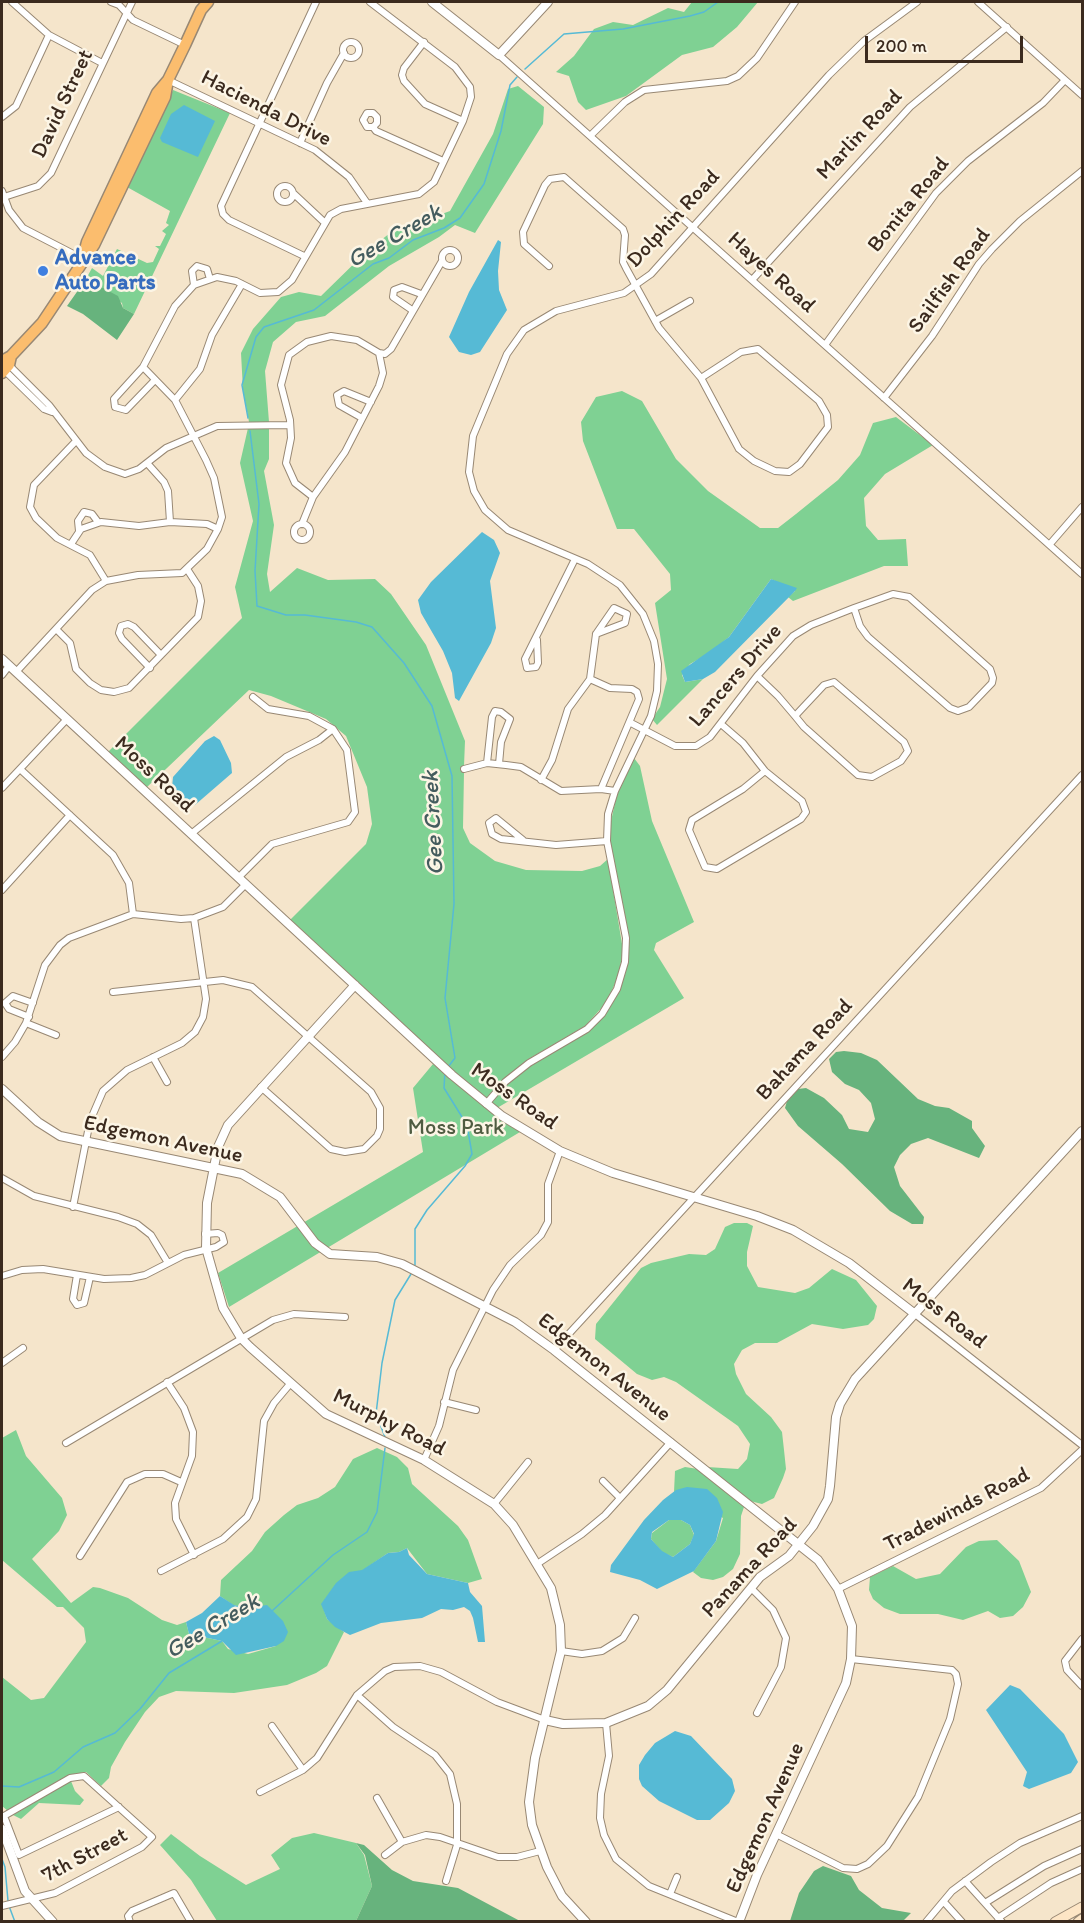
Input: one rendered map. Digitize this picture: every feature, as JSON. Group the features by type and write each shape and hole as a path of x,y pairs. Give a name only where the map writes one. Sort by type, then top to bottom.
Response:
{"main road":[{"path":"5,365 52,311 94,245 165,97 168,80 204,4"},
{"path":"1055,1922 1083,1907"},
{"path":"1078,1922 1083,1919"}],"street":[{"path":"12,2 49,35 102,63"},
{"path":"111,2 133,20 184,45"},
{"name":"David Street","path":"3,194 45,181 132,2"},
{"path":"304,256 238,225 223,214 221,206 316,2"},
{"path":"154,381 126,410 115,407 114,399 143,367 175,306 194,285 210,279 229,279 260,293 278,292 289,285 324,222 341,209 425,192 434,182 464,121 471,97 470,87 462,73 370,2"},
{"path":"499,55 548,2"},
{"path":"590,136 625,102 644,90 727,81 738,76 762,51 795,2"},
{"name":"Dolphin Road","path":"486,1104 522,1068 587,1029 602,1014 616,989 625,962 626,938 608,841 608,814 615,791 654,705 658,679 657,654 650,628 636,603 620,585 599,570 516,534 491,517 479,502 471,481 470,447 507,354 524,330 556,311 614,296 636,286 651,274 829,75 864,41 917,2"},
{"path":"978,2 1083,95"},
{"name":"Hayes Road","path":"436,3 499,55 1083,574"},
{"name":"Marlin Road","path":"752,280 910,107 1007,27"},
{"path":"2,117 16,106 49,35"},
{"path":"424,42 404,68 402,75 404,81 425,104 464,121"},
{"path":"300,143 327,83 344,53"},
{"name":"Hacienda Drive","path":"168,80 315,150 349,177 367,203"},
{"name":"Bonita Road","path":"825,345 936,193 968,161 1035,110 1065,80"},
{"path":"373,127 376,131 443,161"},
{"name":"Sailfish Road","path":"884,398 932,336 973,273 992,249 1020,221 1083,171"},
{"path":"549,266 524,244 523,232 545,185 550,179 564,177 623,229 626,235 623,262 655,321 701,378 739,449 754,461 775,471 789,472 796,468 828,427 827,415 819,401 758,349 741,352 701,378"},
{"path":"293,193 324,222"},
{"path":"3,194 9,210 23,228 83,259"},
{"path":"314,496 295,483 286,462 291,438 288,409 281,385 289,354 307,342 331,336 357,340 385,354 391,349 442,261"},
{"path":"194,285 192,271 197,266 207,269 210,279"},
{"path":"175,400 200,369 212,335 242,284"},
{"path":"412,310 393,297 394,290 402,287 421,294"},
{"path":"655,321 690,301"},
{"path":"302,524 314,496 345,452 383,374 379,353"},
{"path":"5,365 44,409 52,412 76,441 96,460 115,471 133,473 166,448 226,424 288,424"},
{"path":"16,672 92,590 106,581 138,575 177,575 188,569 207,549 218,529 222,517 217,490 194,436 175,400 154,381 143,367"},
{"path":"362,418 339,405 337,394 344,391 370,402"},
{"path":"76,441 45,470 34,485 30,507 43,526 57,538 90,555 106,581"},
{"path":"147,463 164,482 168,491 170,522"},
{"path":"1050,544 1083,507"},
{"path":"71,544 78,531 78,521 84,512 92,514 98,522"},
{"path":"78,531 98,522 139,526 170,522 207,524 218,529"},
{"path":"537,640 575,559"},
{"path":"56,629 70,643 76,669 101,690 114,692 129,688 198,617 201,601 198,586 188,569"},
{"name":"Lancers Drive","path":"644,730 666,743 690,748 704,742 721,724 757,676 793,636 811,626 854,609 893,594 904,594 990,669 992,683 969,707 958,711 950,708 868,637 860,626 854,609"},
{"path":"541,780 552,760 568,709 591,679 596,634 614,608 627,614 625,623 596,634"},
{"path":"150,668 122,639 119,633 121,626 128,624 134,627 162,655"},
{"name":"Moss Road","path":"2,659 486,1104 560,1151 613,1173 772,1221 814,1240 849,1263 1083,1447"},
{"path":"2,675 9,666"},
{"path":"757,676 795,716 863,777 872,777 901,760 908,751 904,742 834,682 824,685 795,716"},
{"path":"591,679 610,688 632,689 637,692 639,699 631,723 601,789"},
{"path":"238,878 272,844 327,830 348,822 354,817 355,804 346,750 333,729 309,716 268,709 253,697"},
{"path":"487,763 492,717 495,711 501,712 510,719 501,742 499,764"},
{"path":"2,788 67,719"},
{"path":"631,723 644,730"},
{"path":"721,724 742,743 765,771 801,801 806,808 804,816 717,869 705,867 689,830 692,820 742,789 765,771"},
{"path":"191,834 286,757 319,740 333,729"},
{"path":"464,770 487,763 521,767 561,791 601,789 615,791"},
{"path":"20,769 123,868 129,883 133,914"},
{"name":"Bahama Road","path":"554,1350 1083,775"},
{"path":"2,890 70,815"},
{"path":"523,840 496,818 489,823 492,834 496,837 556,845 608,841"},
{"path":"2,1057 15,1042 27,1020 45,965 60,945 79,933 133,914 181,919 194,918 223,907 246,884"},
{"path":"73,1207 85,1142 95,1106 103,1090 127,1070 182,1043 195,1032 206,1007 194,918"},
{"path":"113,992 204,982 235,981 252,987 308,1035 377,1101 382,1121 377,1136 372,1143 356,1152 331,1149 261,1087"},
{"name":"Murphy Road","path":"355,985 228,1125 218,1147 207,1203 206,1248 223,1308 241,1338 326,1414 424,1460 494,1504 513,1525 551,1588 557,1606 561,1651 535,1758 529,1802 540,1851 562,1896 586,1922"},
{"path":"33,1003 12,996 5,1002 9,1009 56,1035"},
{"path":"153,1057 167,1082"},
{"name":"Edgemon Avenue","path":"2,1089 50,1131 85,1142 242,1174 270,1189 290,1207 315,1244 330,1254 377,1257 392,1261 485,1306 554,1350 799,1543 827,1571 838,1589 852,1626 851,1659 838,1703 776,1834 738,1922"},
{"name":"Panama Road","path":"545,1720 563,1724 606,1723 648,1706 668,1690 760,1577 789,1556 813,1526 828,1499 833,1433 840,1404 855,1379 1083,1131"},
{"path":"424,1460 433,1444 453,1370 485,1306 510,1265 540,1235 548,1222 548,1184 560,1151"},
{"path":"2,1178 34,1196 138,1224 152,1235 168,1263"},
{"path":"2,1276 33,1269 90,1277 131,1278 145,1275 206,1248 222,1246 224,1239 218,1233 205,1234"},
{"path":"77,1275 73,1299 76,1305 84,1303 90,1277"},
{"path":"66,1443 273,1320 294,1314 345,1317"},
{"path":"2,1363 23,1348"},
{"path":"167,1382 184,1408 193,1432 192,1456 176,1497 176,1519 194,1555"},
{"path":"161,1571 223,1539 247,1517 256,1499 264,1421 274,1403 290,1384"},
{"path":"444,1402 476,1410"},
{"path":"537,1564 582,1534 620,1498 670,1442"},
{"name":"Tradewinds Road","path":"838,1589 1041,1488 1066,1468 1083,1447"},
{"path":"494,1504 528,1462"},
{"path":"80,1556 127,1482 136,1476 156,1474 181,1482"},
{"path":"603,1481 620,1498"},
{"path":"751,1588 773,1610 786,1638 781,1667 758,1713"},
{"path":"561,1651 582,1654 602,1651 623,1638 635,1618"},
{"path":"1083,1639 1065,1661 1067,1670 1083,1686"},
{"path":"776,1834 837,1865 849,1870 857,1869 868,1864 887,1846 918,1797 950,1719 958,1684 956,1674 952,1670 851,1659"},
{"path":"260,1792 303,1770 317,1758 357,1695 385,1671 420,1666 441,1672 497,1702 545,1720"},
{"path":"357,1695 393,1726 423,1745 444,1766 454,1787 457,1845 446,1881"},
{"path":"606,1723 609,1756 600,1805 604,1835 616,1859 649,1886 738,1922"},
{"path":"272,1726 303,1770"},
{"path":"84,1776 119,1807 19,1855 4,1816 70,1778 84,1776"},
{"path":"377,1798 402,1842"},
{"name":"7th Street","path":"7,1905 55,1893 142,1847 152,1837 119,1807"},
{"path":"926,1922 952,1891 965,1881 1020,1844 1083,1816"},
{"path":"2,1829 21,1883 31,1900 53,1922"},
{"path":"385,1855 402,1842 426,1835 440,1837 457,1845 498,1857 517,1857 540,1851"},
{"path":"985,1903 1044,1866 1083,1849"},
{"path":"965,1881 1000,1920 1035,1892 1083,1869"},
{"path":"670,1894 677,1876"},
{"path":"129,1919 132,1911 174,1893 191,1922"},
{"path":"944,1902 962,1922"}],"green space":[{"path":"692,2 758,2 737,27 713,47 682,55 626,96 586,110 578,102 569,76 556,72 574,56 594,29 613,22 633,25 668,8 684,12"},
{"path":"518,86 544,107 543,124 475,233 455,225 389,266 325,316 296,322 273,342 265,371 269,422 249,422 243,390 241,353 253,329 281,297 299,292 321,296 366,252 390,233 450,211 493,134 508,89"},
{"path":"173,90 230,113 134,314 123,308 122,303 86,279 92,268 103,276 117,249 147,263 153,262 159,249 155,246 160,246 166,234 162,231 169,225 166,223 170,211 127,187"},
{"path":"86,279 118,296 123,308 134,314 117,340 83,314 67,306"},
{"path":"622,391 642,401 676,459 708,491 760,528 778,528 838,480 860,455 873,423 896,417 933,445 885,474 864,498 866,526 878,540 906,539 908,566 884,566 793,601 788,597 795,591 771,579 729,637 708,654 690,664 682,675 685,682 703,679 657,725 652,719 660,707 667,679 655,603 671,590 670,574 634,529 617,529 583,441 581,422 596,397"},
{"path":"248,428 269,428 269,459 264,471 274,525 267,574 270,592 297,568 328,580 375,579 391,594 426,645 465,741 464,766 460,768 464,772 463,828 470,843 495,861 526,870 582,871 600,866 608,859 623,950 619,974 607,1002 585,1026 527,1060 503,1080 485,1100 290,920 366,844 372,824 367,787 346,736 326,719 271,696 249,690 146,788 107,753 242,618 235,587 253,521 240,463"},
{"path":"634,758 640,766 652,821 694,922 656,943 654,950 684,998 497,1108 490,1103 507,1084 531,1065 589,1031 604,1016 619,991 627,963 629,938 611,845 611,821 617,794"},
{"path":"836,1052 861,1053 877,1060 918,1099 935,1106 949,1108 972,1121 972,1128 985,1146 979,1158 928,1138 911,1144 900,1155 894,1167 900,1186 924,1217 923,1224 912,1224 890,1211 842,1164 798,1126 785,1108 787,1101 798,1089 806,1088 824,1098 842,1115 849,1129 868,1132 875,1119 871,1103 859,1090 845,1084 832,1072 829,1059"},
{"name":"Moss Park","path":"433,1064 520,1132 229,1307 218,1273 423,1152 413,1088"},
{"path":"734,1223 747,1223 753,1226 747,1252 747,1266 758,1287 795,1293 809,1288 832,1269 856,1280 877,1306 874,1319 868,1325 843,1329 812,1324 777,1343 755,1343 742,1350 734,1364 736,1374 746,1394 771,1417 782,1432 786,1469 774,1498 762,1504 750,1501 707,1467 738,1469 747,1459 750,1444 738,1426 676,1382 664,1377 652,1380 637,1374 595,1339 596,1324 641,1268 651,1263 689,1254 706,1255 715,1249 725,1227"},
{"path":"16,1430 26,1456 62,1498 67,1515 59,1531 32,1559 71,1603 93,1587 100,1588 128,1598 162,1620 177,1625 186,1622 189,1634 222,1641 228,1649 248,1654 276,1646 267,1606 247,1608 233,1605 220,1596 221,1580 252,1551 265,1532 284,1515 297,1505 318,1498 335,1487 353,1459 377,1448 397,1457 408,1468 412,1484 458,1526 468,1540 482,1579 468,1583 427,1574 407,1548 399,1552 388,1553 330,1593 322,1604 327,1619 344,1632 327,1666 287,1685 234,1693 176,1691 159,1697 145,1712 125,1742 111,1767 109,1778 101,1786 86,1772 69,1775 8,1811 2,1806 2,1677 31,1700 44,1698 86,1642 84,1628 63,1607 57,1607 2,1560 2,1438"},
{"path":"685,1467 698,1469 745,1504 741,1516 740,1554 733,1569 723,1577 713,1580 701,1578 693,1572 716,1541 723,1518 674,1492 675,1471"},
{"path":"669,1520 681,1520 690,1525 694,1535 690,1544 673,1557 662,1552 651,1539 652,1533"},
{"path":"997,1540 1019,1561 1031,1592 1023,1607 1013,1616 1000,1618 988,1611 963,1620 938,1614 900,1614 884,1608 873,1599 869,1590 870,1577 893,1566 916,1579 940,1574 966,1547 979,1541"},
{"path":"71,1781 75,1791 84,1800 80,1805 39,1803 21,1819 13,1815"},
{"path":"314,1833 356,1843 364,1855 372,1886 356,1921 217,1921 191,1880 160,1845 171,1834 200,1856 246,1885 280,1869 271,1855 292,1838"},
{"path":"356,1843 364,1845 392,1870 413,1881 458,1888 520,1921 356,1921 372,1886 365,1855"},
{"path":"823,1866 851,1876 859,1890 882,1908 911,1913 903,1921 790,1921 799,1893 814,1871"}],"water":[{"path":"184,105 215,121 198,157 162,142 160,138 171,114"},
{"path":"498,240 501,242 499,290 507,310 480,352 471,355 459,352 449,337 469,292"},
{"path":"482,532 494,540 500,553 490,581 496,628 491,643 459,701 455,698 452,673 443,651 421,613 418,600 431,582"},
{"path":"771,579 797,588 715,672 703,679 685,682 681,671 729,637"},
{"path":"214,736 220,740 231,763 232,773 191,806 172,787 173,777 205,741"},
{"path":"687,1487 707,1489 717,1498 723,1512 716,1541 694,1571 657,1589 640,1580 610,1572 611,1565 644,1520 676,1490","holes":["669,1520 681,1520 690,1525 694,1534 690,1544 673,1557 662,1551 651,1539 652,1532"]},
{"path":"407,1548 409,1555 427,1574 468,1583 470,1592 482,1606 485,1642 478,1642 473,1618 470,1611 464,1607 453,1610 441,1609 422,1618 381,1623 350,1635 335,1627 327,1619 321,1604 336,1583 349,1572 362,1570 388,1553 399,1552"},
{"path":"220,1596 234,1605 247,1608 267,1605 283,1621 288,1632 284,1641 276,1646 236,1655 222,1641 189,1634 186,1622 202,1613"},
{"path":"1010,1685 1020,1689 1064,1734 1078,1762 1071,1773 1029,1789 1023,1786 1027,1772 986,1710"},
{"path":"675,1731 691,1736 732,1779 735,1791 729,1803 710,1820 697,1820 659,1801 642,1786 639,1779 639,1765 645,1755 655,1743"}],"waterway":[{"name":"Gee Creek","path":"525,69 564,34 623,29 690,16 704,12 718,2"},
{"name":"Gee Creek","path":"248,418 242,385 256,337 264,327 314,310 373,264 389,258 413,240 444,228 460,218 484,184 501,131 510,85 517,77"},
{"name":"Gee Creek","path":"250,431 259,504 255,571 257,606 286,615 305,615 356,622 372,627 404,663 432,706 452,776 454,904 445,998 455,1058 448,1067"},
{"name":"Gee Creek","path":"415,1265 415,1229 427,1210 465,1166 472,1154 467,1125 444,1088 445,1071"},
{"name":"Gee Creek","path":"385,1437 376,1414 382,1363 395,1300 411,1274"},
{"name":"Gee Creek","path":"272,1611 333,1555 367,1532 377,1512 385,1448"},
{"name":"Gee Creek","path":"2,1786 19,1787 54,1772 83,1747 115,1733 140,1709 169,1673 222,1641"},
{"name":"Gee Creek","path":"2,1859 5,1867 8,1901"},
{"name":"Gee Creek","path":"9,1906 15,1922"}],"place":[{"name":"Advance Auto Parts","path":"43,271"}]}
